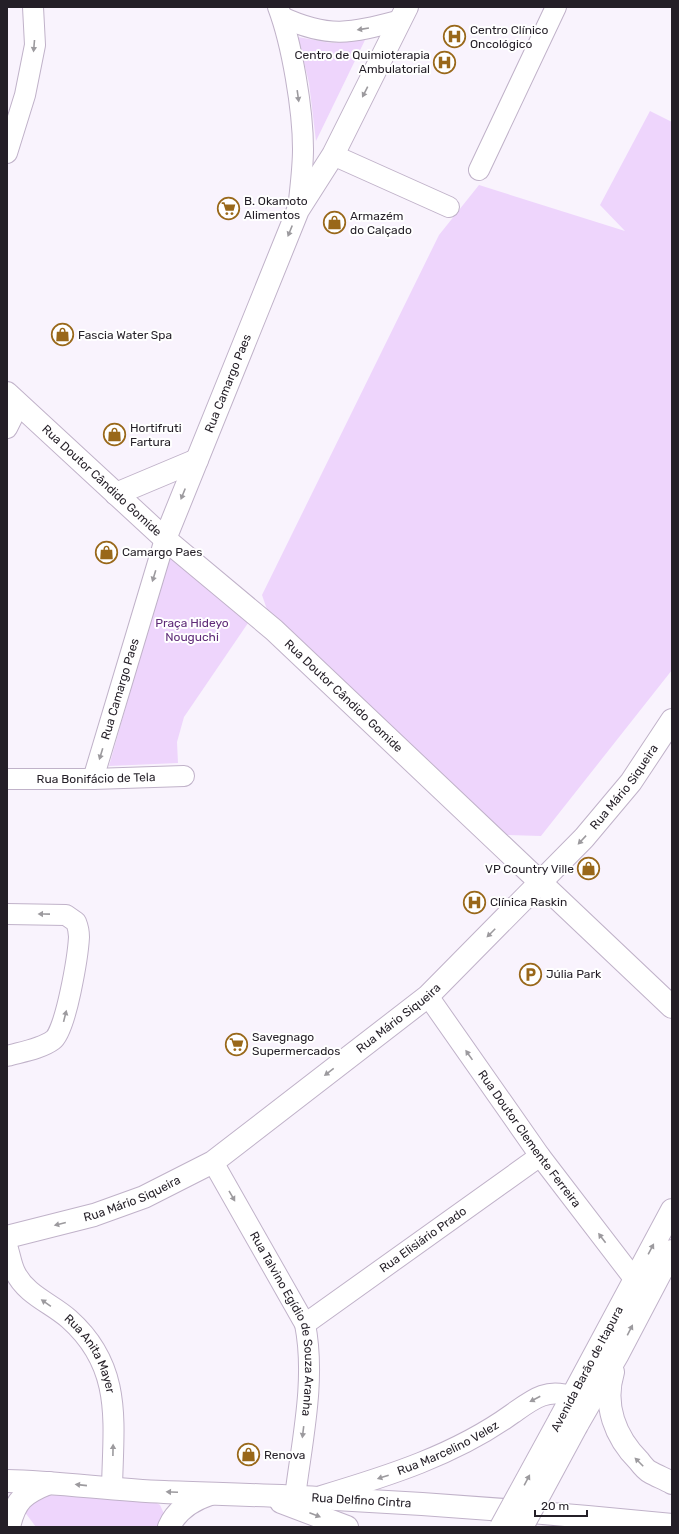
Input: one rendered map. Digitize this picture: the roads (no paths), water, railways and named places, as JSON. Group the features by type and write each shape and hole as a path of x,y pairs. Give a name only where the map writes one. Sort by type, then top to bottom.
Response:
{"main road":[{"name":"Rua Camargo Paes","path":"165,539 298,210 333,155 404,13"},
{"name":"Rua Doutor Cândido Gomide","path":"13,398 165,539 274,630 672,1007"},
{"path":"116,494 197,460"},
{"name":"Rua Mário Siqueira","path":"7,1237 94,1216 144,1197 213,1162 428,996 584,838 631,782 672,720"},
{"name":"Avenida Barão de Itapura","path":"522,1527 568,1422 572,1397 672,1210"},
{"name":"Avenida Barão de Itapura","path":"502,1527 568,1422 618,1354 672,1251"},
{"path":"618,1354 609,1385 609,1404 617,1432 633,1456 649,1471 672,1483"},
{"name":"Rua Delfino Cintra","path":"7,1481 50,1482 112,1489 317,1498 567,1514 672,1525"},
{"path":"9,1527 18,1501 27,1494 50,1482"},
{"path":"169,1527 180,1510 195,1499 211,1494"},
{"path":"265,1496 347,1527"}],"street":[{"path":"7,153 25,95 34,45 33,7"},
{"path":"479,170 556,7"},
{"path":"280,12 306,28 335,32 367,29 404,13"},
{"path":"280,12 294,69 302,141 298,210"},
{"path":"333,155 449,207"},
{"path":"7,428 13,398"},
{"name":"Rua Camargo Paes","path":"93,779 165,539"},
{"name":"Rua Bonifácio de Tela","path":"7,779 93,779 184,776"},
{"path":"7,914 66,915 73,919 78,926 79,936 65,1016 58,1036 54,1040 43,1045 7,1056"},
{"name":"Rua Doutor Clemente Ferreira","path":"428,996 540,1156 634,1280"},
{"name":"Rua Elisiário Prado","path":"305,1324 540,1156"},
{"name":"Rua Talvino Egídio de Souza Aranha","path":"213,1162 305,1324 309,1343 310,1379 295,1497"},
{"name":"Rua Anita Mayer","path":"7,1246 14,1271 29,1291 70,1320 87,1340 103,1363 110,1383 114,1402 112,1489"},
{"name":"Rua Marcelino Velez","path":"317,1498 399,1472 462,1445 541,1396 560,1392 572,1397"}],"place":[{"name":"Centro Clínico Oncológico","path":"455,37"},
{"name":"Centro de Quimioterapia Ambulatorial","path":"445,62"},
{"name":"B. Okamoto Alimentos","path":"228,208"},
{"name":"Armazém do Calçado","path":"335,223"},
{"name":"Fascia Water Spa","path":"62,335"},
{"name":"Hortifruti Fartura","path":"115,435"},
{"name":"Camargo Paes","path":"107,552"},
{"name":"VP Country Ville","path":"589,869"},
{"name":"Clínica Raskin","path":"474,902"},
{"name":"Júlia Park","path":"531,974"},
{"name":"Savegnago Supermercados","path":"236,1044"},
{"name":"Renova","path":"248,1455"}],"park label":[{"name":"Praça Hideyo Nouguchi","path":"192,630"}]}
